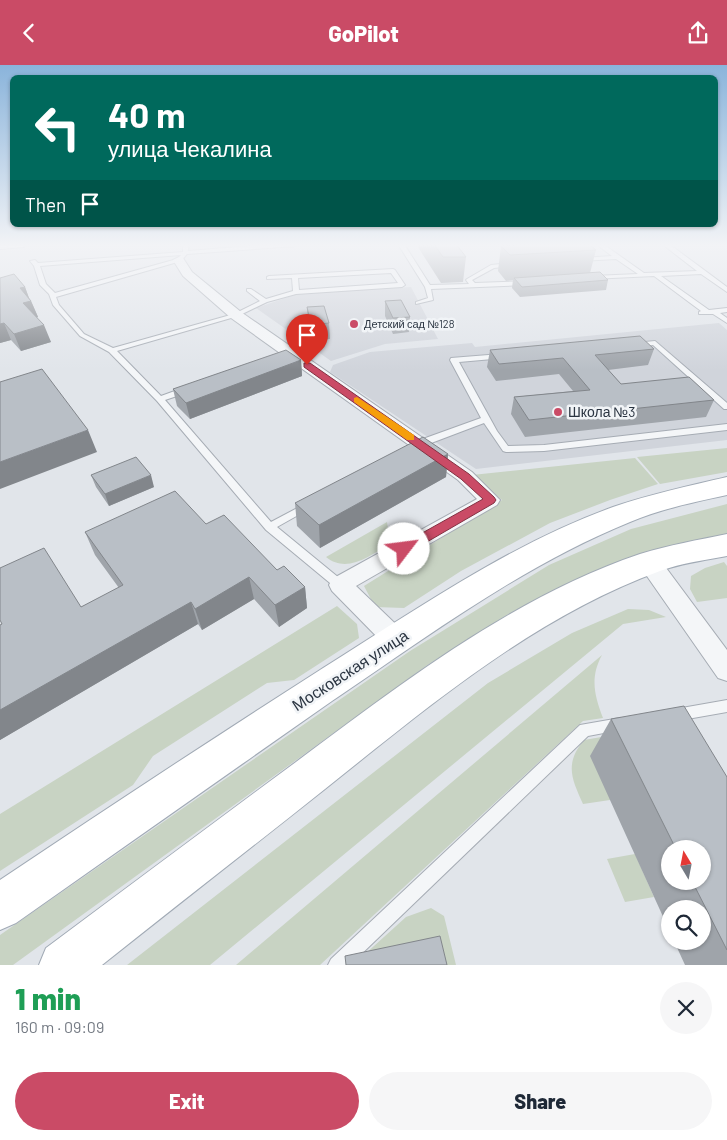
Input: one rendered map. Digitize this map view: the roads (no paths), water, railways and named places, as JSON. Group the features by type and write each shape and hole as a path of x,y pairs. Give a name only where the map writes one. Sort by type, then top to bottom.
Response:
{"main road":[{"name":"Московская улица","path":"0,907 246,739 396,640 525,560 571,536 624,513 658,502 727,487"},
{"path":"63,965 452,669 540,615 595,586 650,563 685,553 727,545"}],"street":[{"path":"201,286 286,356 420,444 465,476 490,500 340,585 396,640"},
{"path":"650,563 727,670"}],"lane":[{"path":"44,286 52,293 56,305 82,335 112,350 160,399 270,527 340,585"},
{"path":"53,296 83,286"},
{"path":"295,286 296,292"},
{"path":"112,350 236,315 265,301 296,292 387,286"},
{"path":"418,303 431,299 428,287 450,286"},
{"path":"671,286 706,312"},
{"path":"249,290 265,301"},
{"path":"698,313 727,310"},
{"path":"714,311 727,321"},
{"path":"627,345 655,343 727,407"},
{"path":"512,355 454,360 486,419 506,449 544,448 727,427"},
{"path":"160,399 197,386"},
{"path":"403,453 430,438 474,425 486,419"},
{"path":"270,527 312,504"},
{"path":"662,717 727,706"},
{"path":"337,965 585,730 633,722"}],"place":[{"name":"Детский сад №128","path":"354,324"},
{"name":"Школа №3","path":"558,412"}]}
